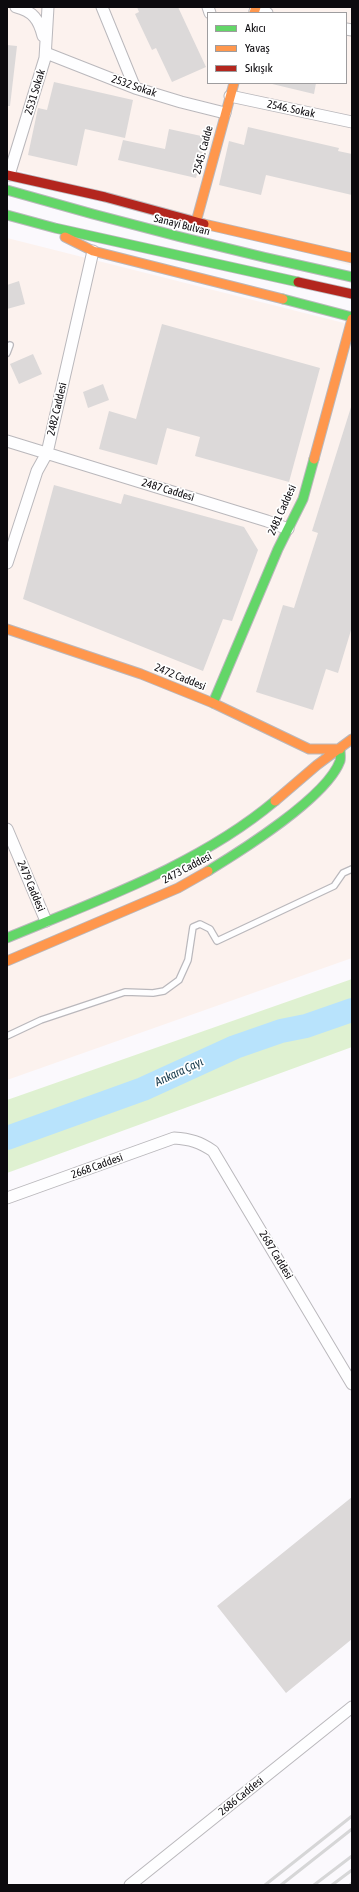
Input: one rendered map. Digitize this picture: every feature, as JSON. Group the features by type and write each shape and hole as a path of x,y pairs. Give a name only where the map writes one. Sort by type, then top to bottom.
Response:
{"street":[{"path":"16,7 25,9 34,15 40,24 46,50"},
{"name":"2531 Sokak","path":"8,175 46,50 46,16 48,7"},
{"path":"102,7 135,88"},
{"name":"2532 Sokak","path":"46,50 135,88 225,113"},
{"name":"2545. Cadde","path":"196,222 234,84"},
{"name":"2546. Sokak","path":"230,96 352,122"},
{"path":"8,175 105,197 196,222 352,258"},
{"name":"Sanayi Bulvarı","path":"7,190 66,207 249,254 352,278"},
{"path":"7,215 352,294"},
{"path":"38,223 93,251 352,318"},
{"name":"2482 Caddesi","path":"7,563 37,471 47,453 93,251"},
{"name":"2481 Caddesi","path":"213,703 278,549 303,499 352,318"},
{"name":"2487 Caddesi","path":"7,441 267,521 288,529"},
{"name":"2472 Caddesi","path":"7,629 141,674 213,703 310,749 340,749"},
{"name":"2473 Caddesi","path":"7,938 129,887 207,848 251,821 317,765 352,739"},
{"name":"2473 Caddesi","path":"7,961 178,888 226,860 261,837 312,796 340,762 340,749"},
{"name":"2479 Caddesi","path":"7,829 46,921"},
{"name":"2668 Caddesi","path":"7,1198 174,1138 188,1139"},
{"name":"2687 Caddesi","path":"188,1139 201,1143 213,1152 352,1384"},
{"name":"2686 Caddesi","path":"130,1885 352,1707"}],"lane":[{"path":"7,353 10,345"},
{"path":"7,1036 41,1020 125,992 153,993 164,991 179,980 188,960 193,927 200,924 210,929 217,941 334,886 344,873 352,869"}],"shaded area":[{"path":"7,7 352,7 352,266 7,167"},
{"path":"7,238 352,325 352,958 7,1080"}],"green space":[{"path":"352,979 352,1047 7,1173 7,1100"}],"building":[{"path":"137,7 178,7 206,67 172,82 156,48 152,50 135,14 139,12"},
{"path":"7,45 17,46 10,106 7,106"},
{"path":"54,82 133,100 125,138 85,129 77,166 28,155 38,108 47,110"},
{"path":"272,84 316,84 314,94"},
{"path":"248,127 339,148 338,151 352,154 352,195 266,175 261,195 219,185 229,141 244,145"},
{"path":"169,129 206,137 196,178 118,160 123,140 165,149"},
{"path":"19,281 25,304 7,309 7,285"},
{"path":"162,324 320,368 289,482 195,456 200,437 167,428 157,465 99,449 109,411 136,419"},
{"path":"33,354 42,374 19,384 10,364"},
{"path":"103,384 109,400 88,408 83,392"},
{"path":"352,404 352,627 338,673 326,669 313,710 256,692 283,605 294,608 318,533 312,531"},
{"path":"54,485 121,504 124,494 244,527 258,550 232,621 223,619 203,671 23,599"},
{"path":"352,1497 352,1639 286,1693 217,1606"}],"waterway":[{"name":"Ankara Çayı","path":"7,1138 143,1089 235,1047 281,1031 306,1026 352,1010"}],"railway":[{"path":"265,1885 352,1816"},
{"path":"281,1885 352,1829"},
{"path":"314,1885 352,1856"},
{"path":"332,1885 352,1870"}],"traffic: fast":[{"path":"7,190 93,214 265,258 352,277"},
{"path":"7,215 55,228 298,282"},
{"path":"283,299 352,317"},
{"path":"213,703 278,549 303,499 314,459"},
{"path":"208,871 282,822 319,791 332,775 340,761 340,749"},
{"path":"7,938 112,895 181,862 214,844 245,824 275,801"}],"traffic: slow":[{"path":"254,12 256,7"},
{"path":"196,222 234,84"},
{"path":"204,224 352,258"},
{"path":"65,237 93,251 283,299"},
{"path":"314,459 352,319"},
{"path":"7,629 141,674 213,703 309,749 340,749"},
{"path":"275,801 317,765 352,739"},
{"path":"7,961 178,888 208,871"}],"traffic: jam":[{"path":"7,175 105,197 204,224"},
{"path":"298,282 352,294"}]}
